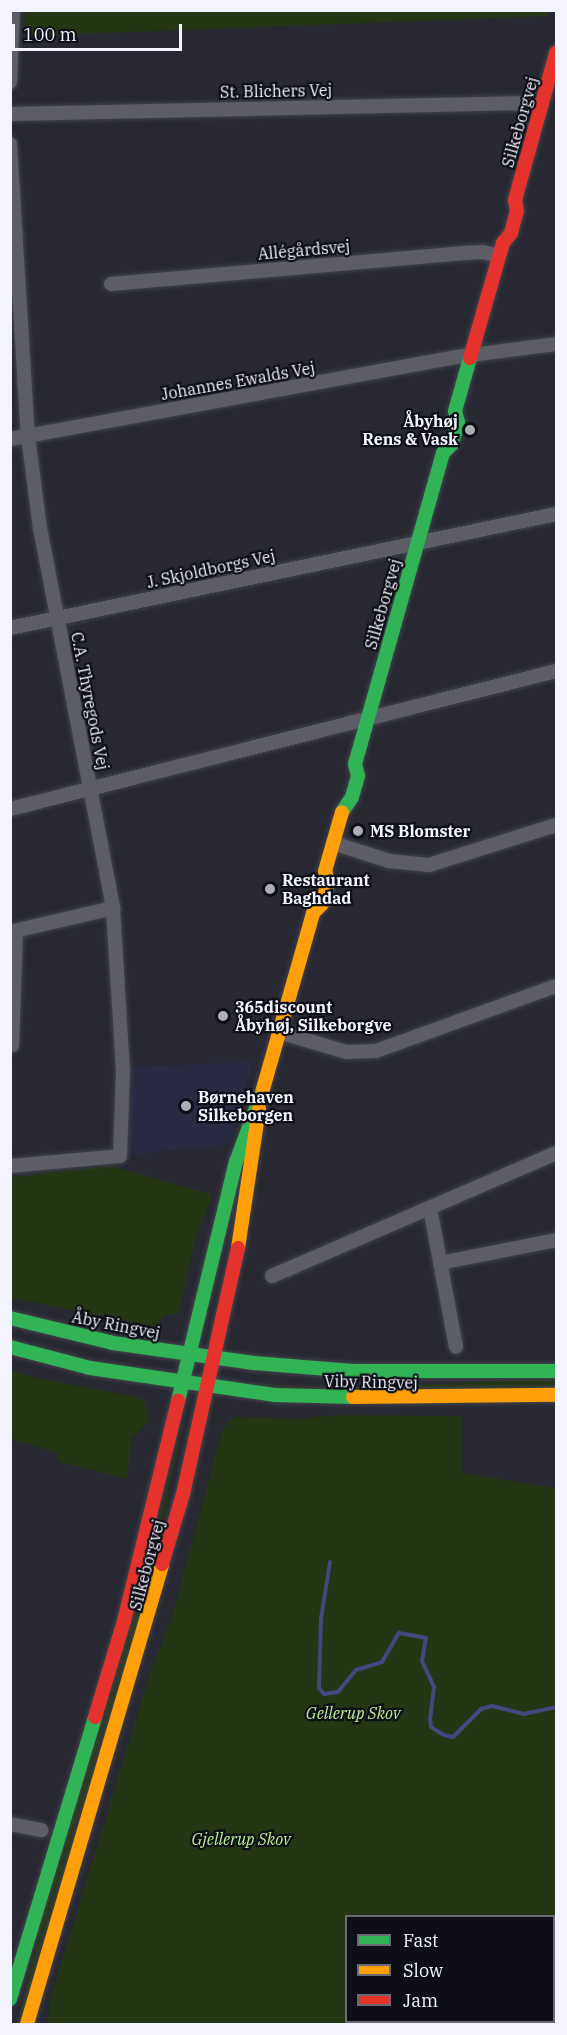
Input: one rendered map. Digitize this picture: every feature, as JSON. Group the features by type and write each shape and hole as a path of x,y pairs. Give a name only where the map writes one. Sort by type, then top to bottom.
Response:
{"main road":[{"name":"Silkeborgvej","path":"10,1999 124,1622 185,1385 236,1162 259,1105 313,913 322,903 328,882 325,871 343,807 340,794 346,772 355,764 443,453 440,440 447,419 455,411 501,249 500,229 506,208 515,200 556,53"},
{"name":"Silkeborgvej","path":"27,2025 154,1603 215,1359 258,1134 259,1105"},
{"name":"Åby Ringvej","path":"10,1318 113,1343 215,1359"},
{"path":"10,1347 90,1368 185,1385"},
{"name":"Viby Ringvej","path":"215,1359 353,1371 556,1371"},
{"name":"Viby Ringvej","path":"185,1385 355,1399 556,1395"}],"street":[{"path":"10,82 13,10"},
{"name":"St. Blichers Vej","path":"10,114 528,103 542,106"},
{"name":"C.A. Thyregods Vej","path":"10,144 27,436 57,617 113,908 121,990 120,1156 10,1166"},
{"name":"Allégårdsvej","path":"111,284 501,249"},
{"name":"Johannes Ewalds Vej","path":"10,439 471,355 501,354 556,344"},
{"name":"J. Skjoldborgs Vej","path":"10,628 556,514"},
{"path":"10,809 556,670"},
{"path":"333,843 389,861 429,865 556,825"},
{"path":"12,1045 13,932 113,908"},
{"path":"279,1032 346,1052 376,1051 556,986"},
{"path":"272,1276 556,1153"},
{"path":"430,1208 456,1347"},
{"path":"440,1263 556,1240"},
{"path":"10,1824 41,1830"}],"shaded area":[{"name":"Børnehaven Silkeborgen","path":"252,1062 230,1144 127,1155 134,1067"}],"green space":[{"path":"25,10 549,11 547,16 24,36"},
{"path":"112,1166 212,1195 195,1241 179,1313 163,1316 157,1327 11,1298 11,1177"},
{"path":"10,1369 32,1377 138,1397 145,1402 150,1421 132,1438 127,1479 57,1461 58,1453 11,1439"},
{"path":"556,1378 556,1387 421,1392 305,1390 240,1382 341,1389"},
{"path":"185,1414 152,1579 19,2024 17,2024 42,1920 147,1565"},
{"name":"Gellerup Skov","path":"335,1415 461,1416 461,1473 556,1488 556,2024 48,2024 50,2000 150,1674 172,1617 223,1428 234,1417 299,1419"}],"waterway":[{"path":"330,1562 321,1619 319,1688 324,1694 338,1692 356,1670 382,1662 399,1633 426,1638 422,1661 434,1687 431,1727 444,1735 453,1737 481,1709 492,1706 524,1714 556,1707"}],"traffic: fast":[{"path":"342,812 352,797 358,776 355,764 443,453 452,444 458,422 455,411 470,358"},
{"path":"178,1401 236,1162 263,1089"},
{"path":"10,1318 113,1343 254,1363 353,1371 556,1371"},
{"path":"10,1347 90,1368 274,1395 353,1397"},
{"path":"10,1999 95,1717"}],"traffic: slow":[{"path":"263,1089 313,913 322,904 328,882 325,871 342,812"},
{"path":"238,1248 259,1109"},
{"path":"353,1397 556,1395"},
{"path":"27,2024 162,1564"}],"traffic: jam":[{"path":"470,358 503,243 511,233 517,211 515,200 556,53"},
{"path":"162,1564 183,1494 238,1248"},
{"path":"95,1717 124,1621 178,1401"}],"place":[{"name":"Åbyhøj Rens & Vask","path":"470,430"},
{"name":"MS Blomster","path":"358,831"},
{"name":"Restaurant Baghdad","path":"270,889"},
{"name":"365discount Åbyhøj, Silkeborgve","path":"223,1016"},
{"name":"Børnehaven Silkeborgen","path":"186,1106"}],"park label":[{"name":"Gjellerup Skov","path":"241,1839"}]}
